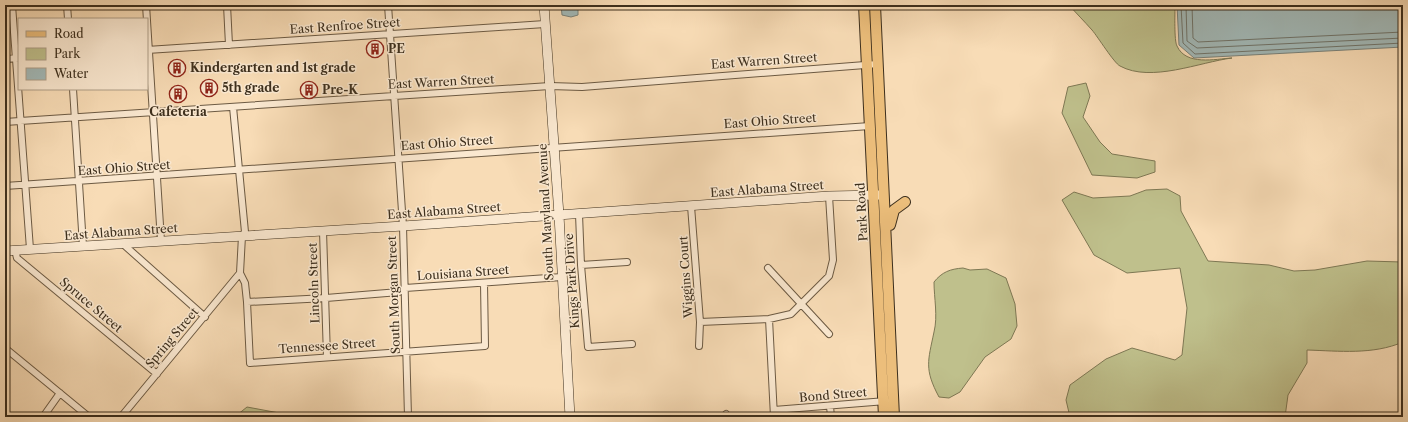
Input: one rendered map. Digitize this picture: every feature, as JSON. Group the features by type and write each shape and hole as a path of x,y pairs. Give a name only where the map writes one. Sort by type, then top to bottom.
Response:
{"main road":[{"name":"Park Road","path":"864,5 874,195 889,401 894,417"},
{"name":"Park Road","path":"875,5 888,272 889,401 884,417"},
{"path":"867,64 872,70 874,77 877,131 882,144"},
{"path":"874,195 879,199 884,260 888,272"},
{"path":"887,236 894,210 905,202"},
{"path":"889,401 890,417"}],"street":[{"path":"12,5 18,80"},
{"path":"67,5 68,18"},
{"path":"146,5 147,18"},
{"path":"227,5 229,45"},
{"name":"South Morgan Street","path":"388,5 403,226 406,288 404,297 408,417"},
{"name":"South Maryland Avenue","path":"544,5 559,215 570,417"},
{"name":"East Renfroe Street","path":"148,50 545,24"},
{"path":"148,50 160,241"},
{"path":"5,59 17,59"},
{"name":"East Warren Street","path":"5,122 550,86 582,87 878,64"},
{"path":"18,90 30,249"},
{"path":"73,90 83,246"},
{"path":"233,107 244,232 242,236 240,273 245,283 247,302"},
{"name":"East Ohio Street","path":"5,186 79,182 398,157 554,148 870,126"},
{"name":"East Alabama Street","path":"5,251 403,226 829,196 884,195"},
{"path":"700,322 769,319 791,314 802,304 829,276 834,260 829,196"},
{"name":"Wiggins Court","path":"691,206 700,322 699,346"},
{"name":"Kings Park Drive","path":"579,214 581,265 588,347 632,344"},
{"name":"Lincoln Street","path":"323,231 327,357"},
{"path":"124,244 205,316"},
{"name":"Spruce Street","path":"15,250 17,258 157,374"},
{"path":"581,265 626,262"},
{"path":"768,268 829,334"},
{"name":"Spring Street","path":"121,417 240,273"},
{"name":"Louisiana Street","path":"247,302 326,298 399,292 406,288 562,277"},
{"name":"Tennessee Street","path":"247,302 250,363 486,346 484,283"},
{"path":"769,319 774,414"},
{"path":"5,348 89,417"},
{"path":"43,417 60,393"},
{"name":"Bond Street","path":"774,414 830,406 889,401"},
{"path":"830,406 831,417"}],"green space":[{"path":"1069,5 1175,5 1175,39 1181,52 1194,59 1202,60 1232,58 1161,72 1132,71 1117,64 1092,30"},
{"path":"1086,83 1090,96 1083,117 1100,142 1112,154 1155,161 1155,172 1137,178 1092,175 1062,113 1068,87"},
{"path":"1167,189 1180,196 1181,211 1208,261 1269,265 1294,271 1315,270 1367,261 1402,262 1403,342 1368,351 1307,350 1307,363 1288,395 1285,417 1070,417 1066,400 1070,385 1106,359 1132,348 1175,360 1182,355 1187,308 1180,268 1127,273 1094,255 1062,200 1074,192 1093,198 1130,196 1146,190"},
{"path":"963,268 970,270 987,269 1006,278 1015,304 1017,326 1011,339 985,357 960,392 949,398 939,397 929,372 930,350 936,320 934,282 947,272 954,269"},
{"path":"247,407 296,417 238,417 237,415"}],"water":[{"path":"561,5 578,5 578,15 571,17 562,15"},
{"path":"1177,5 1403,5 1403,47 1194,58 1179,45"}],"place":[{"name":"PE","path":"375,49"},
{"name":"Kindergarten and 1st grade","path":"177,68"},
{"name":"5th grade","path":"209,88"},
{"name":"Pre-K","path":"309,90"},
{"name":"Cafeteria","path":"178,94"}]}
